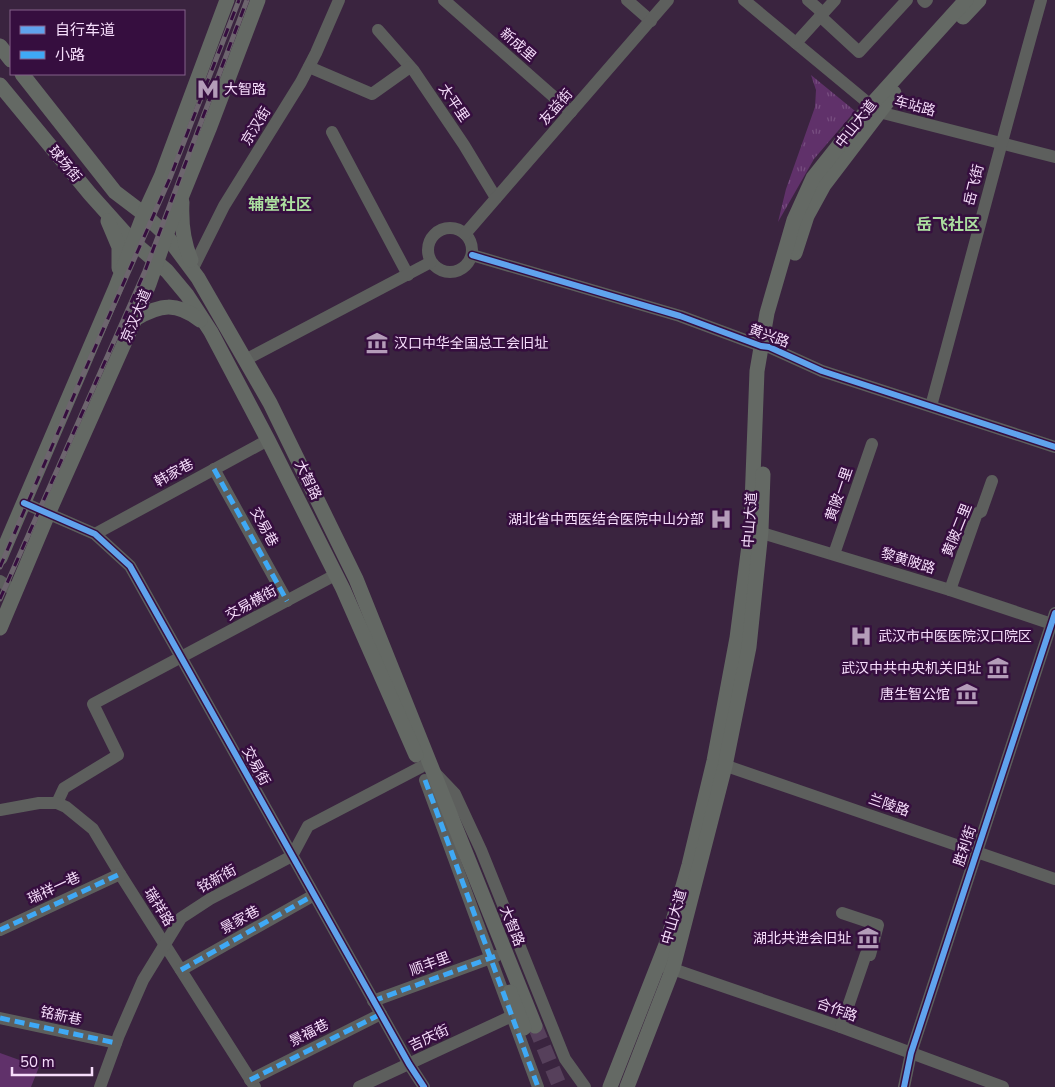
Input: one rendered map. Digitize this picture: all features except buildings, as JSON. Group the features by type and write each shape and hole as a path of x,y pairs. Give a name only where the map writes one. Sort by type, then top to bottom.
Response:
{"main road":[{"path":"0,558 161,177 227,0"},
{"name":"京汉大道","path":"0,628 48,514 135,319 166,234 209,129 258,0"},
{"name":"中山大道","path":"627,1087 666,967 667,942 719,763 737,638 756,531 758,370 765,347 767,313 794,220 814,178 966,0"},
{"name":"中山大道","path":"875,108 979,0"},
{"path":"0,46 10,59"},
{"name":"球场街","path":"23,75 115,192 144,214"},
{"name":"球场街","path":"0,85 90,194 133,242"},
{"path":"183,190 184,240 194,266"},
{"path":"90,194 107,220 119,247 120,263 117,284"},
{"name":"大智路","path":"133,242 157,261 187,295 211,332 268,440 335,575 426,772 478,882 529,1027 493,957 462,868 426,772 356,578 270,403 198,278 166,234 144,214"},
{"path":"135,319 159,308 177,307 193,315 211,332"},
{"name":"中山大道","path":"610,1087 666,967"}],"street":[{"name":"京汉街","path":"194,266 224,206 309,67 339,0"},
{"name":"新成里","path":"444,0 571,112"},
{"path":"627,0 651,21"},
{"name":"友益街","path":"465,234 668,0"},
{"name":"车站路","path":"744,0 875,108 1055,157"},
{"path":"808,0 859,52 907,0"},
{"path":"796,43 834,0"},
{"name":"岳飞街","path":"931,406 971,262 1000,143 1041,0"},
{"name":"太平里","path":"378,30 410,67 464,145 496,198"},
{"path":"309,67 372,94 410,67"},
{"path":"332,132 408,275"},
{"path":"451,228 459,230 470,240 472,255 465,267 459,271 443,272 431,262 428,245 431,238 437,232 451,228"},
{"name":"黄兴路","path":"472,255 680,316 765,347 822,371 1055,448"},
{"path":"245,360 431,262"},
{"name":"韩家巷","path":"95,534 268,440"},
{"name":"黄陂一里","path":"834,554 872,444"},
{"name":"交易巷","path":"214,468 287,601"},
{"name":"黄陂二里","path":"950,590 977,513 981,512 992,481"},
{"name":"交易街","path":"24,503 95,534 130,566 408,1064 424,1087"},
{"name":"黎黄陂路","path":"756,531 1054,621"},
{"name":"交易横街","path":"57,803 64,788 118,755 93,704 335,575"},
{"path":"0,581 16,592"},
{"name":"胜利街","path":"904,1087 911,1053 976,851 1054,621"},
{"name":"兰陵路","path":"719,763 1055,879"},
{"path":"292,856 308,826 426,772"},
{"name":"大智路","path":"426,772 455,794 481,850 565,1060 585,1087"},
{"path":"0,810 57,803"},
{"name":"瑞祥路","path":"57,803 66,807 93,829 252,1083"},
{"name":"铭新街","path":"100,1087 116,1043 143,980 181,918 210,899 292,856"},
{"name":"瑞祥一巷","path":"0,930 120,874"},
{"name":"景家巷","path":"181,970 314,896"},
{"path":"841,1027 866,954 870,956 878,925 842,913"},
{"name":"大智路","path":"493,957 538,1087"},
{"name":"顺丰里","path":"373,1001 493,957"},
{"name":"合作路","path":"666,967 841,1027 1003,1087"},
{"name":"景福巷","path":"252,1083 381,1014"},
{"name":"吉庆街","path":"359,1087 512,1016"},
{"name":"铭新巷","path":"0,1018 116,1043"}],"green space":[{"path":"811,75 855,111 814,159 778,222 786,189 815,107 816,90"},
{"path":"0,1053 39,1067 31,1087 0,1087"}],"tunnel":[{"path":"535,1026 560,1087"}],"railway":[{"path":"0,567 170,178 239,0"},
{"path":"0,599 145,271 247,0"}],"marked path":[{"path":"214,469 287,601"},
{"path":"425,780 538,1087"},
{"path":"0,930 120,874"},
{"path":"181,970 314,895"},
{"path":"373,1001 496,956"},
{"path":"250,1080 381,1014"},
{"path":"0,1018 116,1043"}],"cycle path":[{"path":"472,255 680,316 761,346 769,347 822,371 1055,447"},
{"path":"24,503 95,534 130,566 409,1064 424,1087"},
{"path":"904,1087 911,1053 1055,613"}],"place":[{"name":"大智路","path":"208,89"},
{"name":"汉口中华全国总工会旧址","path":"377,343"},
{"name":"湖北省中西医结合医院中山分部","path":"721,519"},
{"name":"武汉市中医医院汉口院区","path":"861,636"},
{"name":"武汉中共中央机关旧址","path":"998,668"},
{"name":"唐生智公馆","path":"967,694"},
{"name":"湖北共进会旧址","path":"868,938"}],"district":[{"name":"辅堂社区","path":"280,205"},
{"name":"岳飞社区","path":"948,225"}]}
